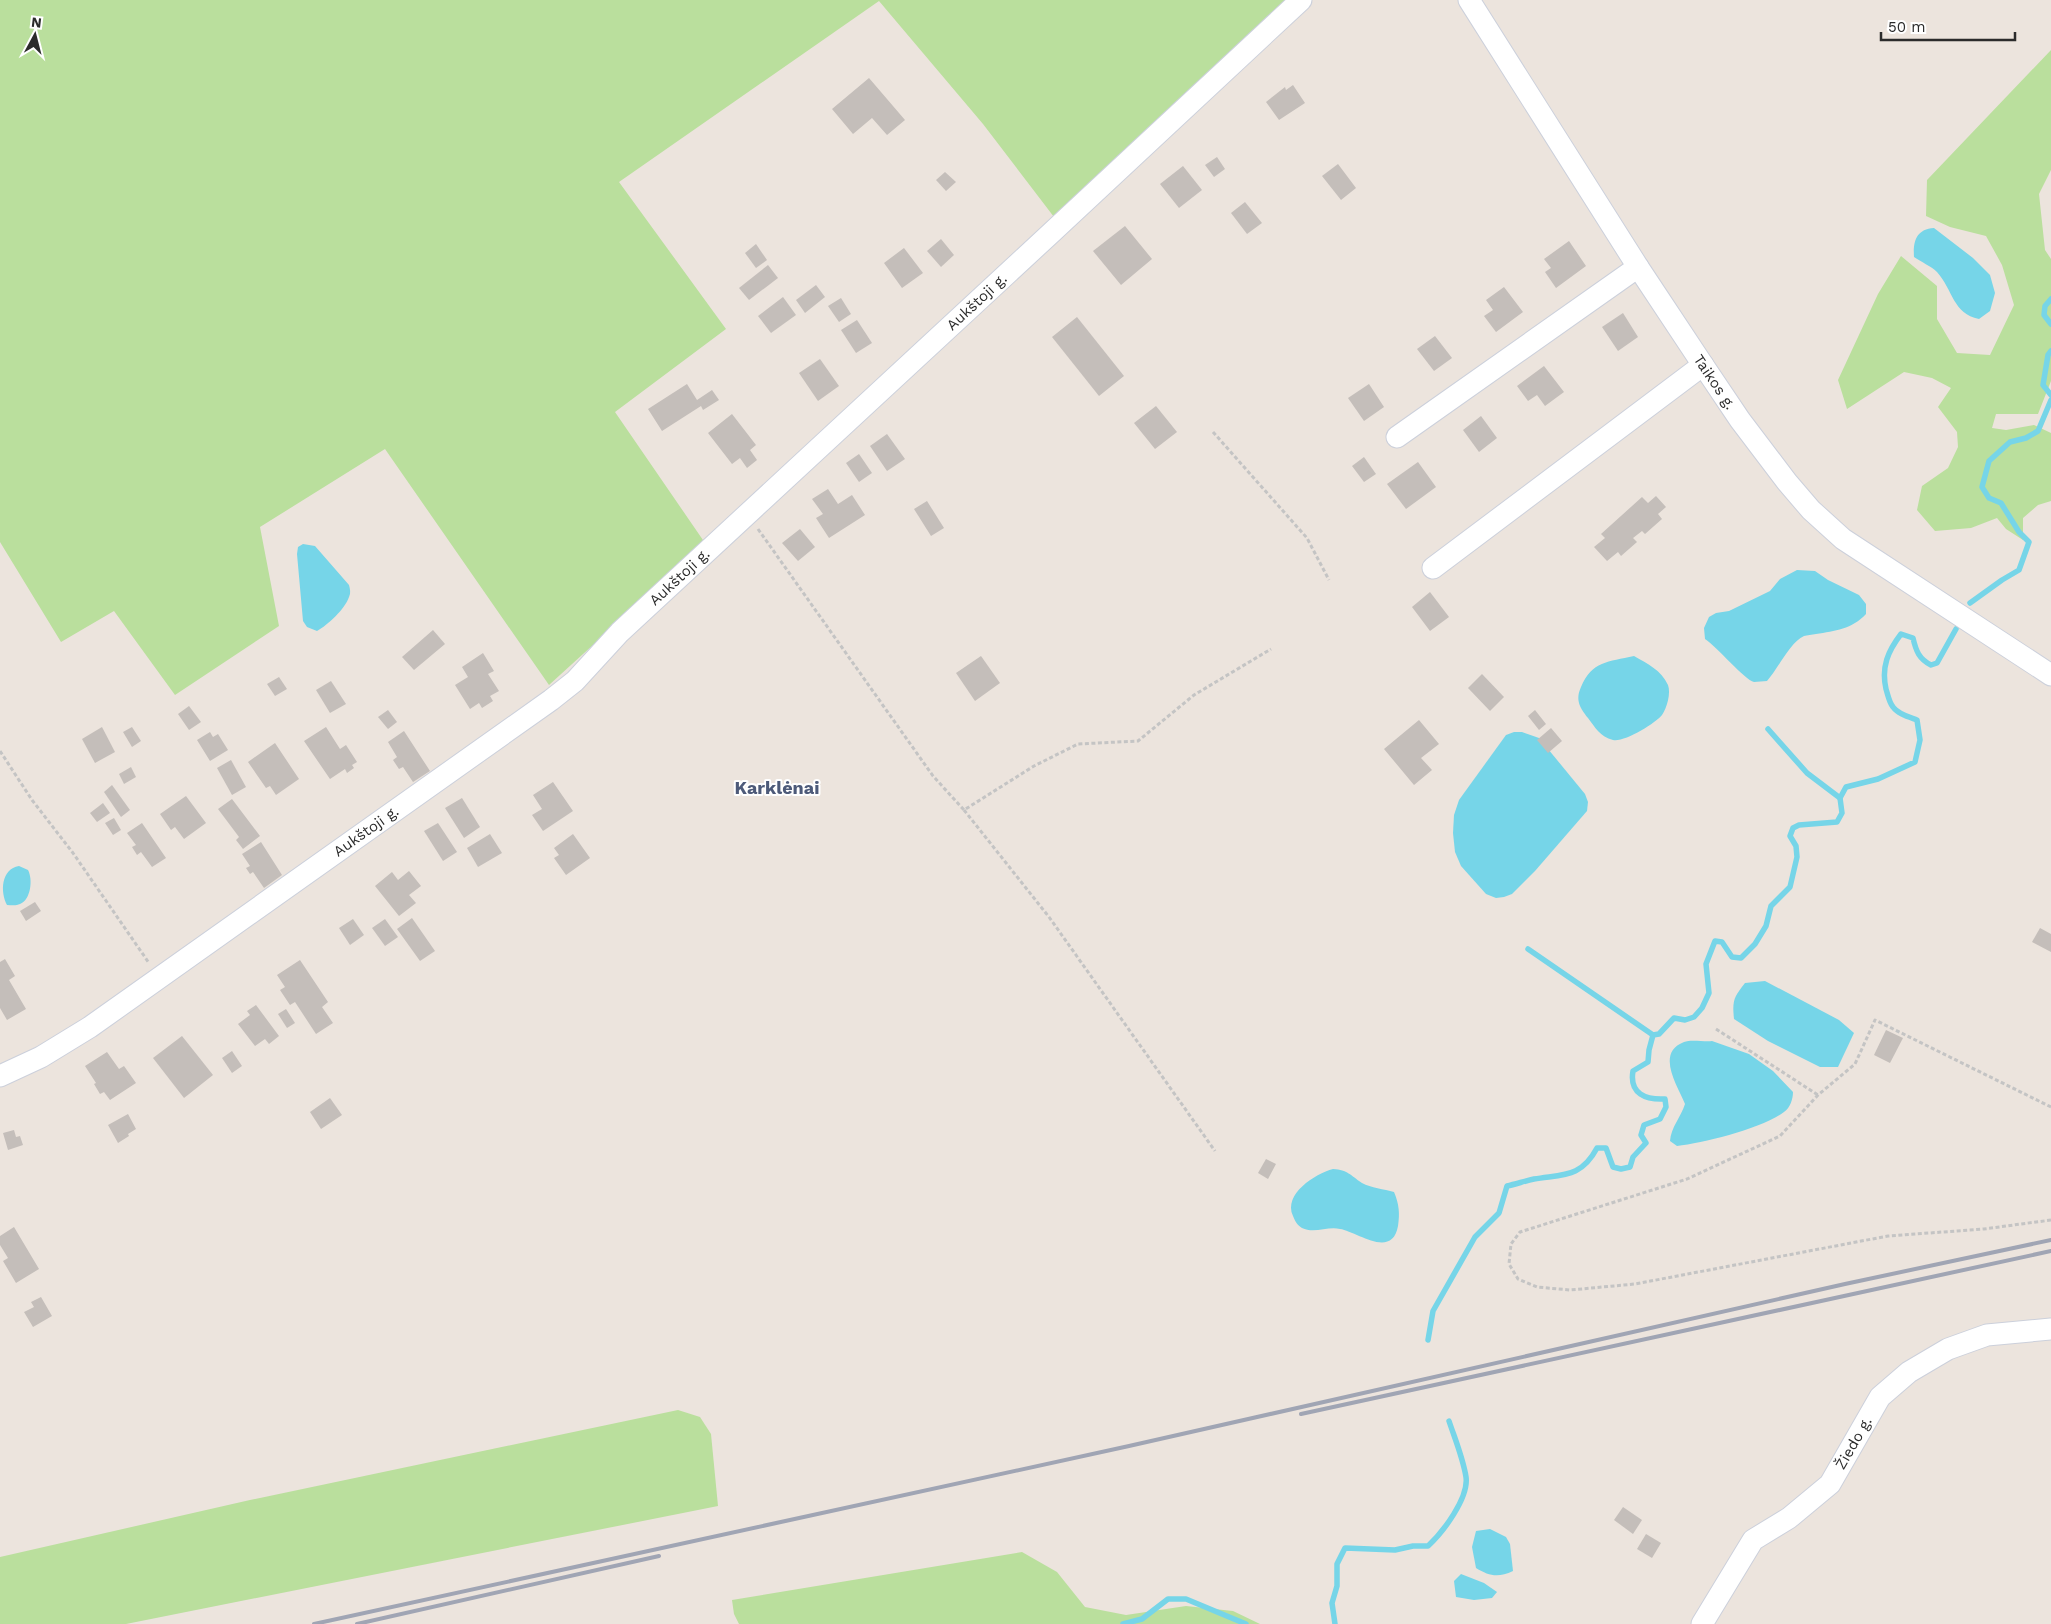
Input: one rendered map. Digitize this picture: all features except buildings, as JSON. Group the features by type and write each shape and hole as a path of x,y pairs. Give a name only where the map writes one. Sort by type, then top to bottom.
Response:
{"street":[{"name":"Aukštoji g.","path":"0,1076 49,1052 90,1027 557,696 574,681 620,632 1300,0"},
{"name":"Taikos g.","path":"1469,0 1638,267 1703,365 1740,420 1787,482 1811,510 1843,539 2051,676"},
{"path":"1397,437 1638,267"},
{"path":"1433,568 1703,365"},
{"name":"Žiedo g.","path":"1702,1624 1753,1540 1789,1518 1830,1484 1880,1397 1909,1372 1948,1349 1987,1335 2051,1329"}],"path":[{"path":"1213,432 1307,538 1329,580"},
{"path":"748,514 933,776 964,810 1049,917 1215,1151"},
{"path":"964,810 1034,766 1078,744 1138,741 1194,695 1271,649"},
{"path":"0,751 32,800 73,853 160,979"},
{"path":"2051,1107 1875,1020 1855,1064 1818,1095 1780,1136 1687,1179 1520,1232 1510,1244 1509,1264 1518,1279 1537,1287 1570,1290 1635,1284 1888,1236 1984,1229 2051,1220"},
{"path":"1716,1029 1818,1095"}],"green space":[{"path":"0,0 1289,0 1054,217 983,124 879,1 619,182 726,329 615,412 705,543 549,685 385,449 260,527 279,626 175,695 114,611 61,642 0,542"},
{"path":"2051,50 2051,170 2039,194 2045,250 2051,259 2051,381 2038,414 1996,414 1992,428 2006,430 2034,425 2051,433 2051,501 2038,505 2023,518 2023,540 2006,529 1997,518 1971,528 1935,531 1917,510 1922,486 1948,468 1958,447 1957,432 1938,407 1951,388 1932,378 1904,372 1847,409 1838,380 1878,294 1901,256 1937,286 1937,319 1957,353 1990,355 2014,305 2002,265 1986,236 1950,227 1926,216 1927,180"},
{"path":"678,1410 700,1417 711,1434 718,1506 126,1624 0,1624 0,1557 250,1500"},
{"path":"1022,1552 1057,1572 1085,1607 1126,1615 1186,1606 1233,1611 1260,1624 739,1624 734,1614 732,1600"}],"water":[{"path":"1934,228 1973,258 1990,275 1995,293 1990,311 1979,319 1964,312 1954,300 1937,272 1914,257 1915,241 1919,234"},
{"path":"303,544 315,546 349,585 350,590 350,596 340,611 331,621 317,631 307,627 303,621 297,554 298,547"},
{"path":"1797,570 1815,571 1828,580 1859,595 1866,604 1866,614 1849,626 1830,632 1804,636 1799,639 1767,681 1754,682 1744,676 1705,639 1704,628 1709,617 1716,613 1729,611 1770,591 1780,579"},
{"path":"1634,656 1662,675 1668,685 1668,700 1662,715 1653,723 1631,736 1618,740 1608,739 1601,734 1585,714 1579,704 1579,692 1585,678 1596,667"},
{"path":"1522,732 1539,738 1585,794 1588,802 1587,811 1535,871 1512,894 1496,898 1486,894 1461,866 1455,852 1454,815 1459,800 1506,735"},
{"path":"19,866 28,870 30,874 29,894 24,902 20,904 7,905 3,894 5,876 13,868"},
{"path":"1765,981 1839,1020 1854,1033 1838,1067 1820,1067 1768,1041 1734,1019 1733,1007 1735,999 1745,983"},
{"path":"1712,1041 1749,1054 1773,1071 1793,1092 1792,1100 1784,1112 1762,1124 1702,1142 1677,1146 1670,1141 1674,1127 1685,1104 1671,1070 1671,1054 1675,1047 1684,1042"},
{"path":"1333,1169 1346,1172 1366,1185 1394,1192 1399,1209 1399,1221 1394,1236 1389,1241 1373,1241 1335,1228 1307,1230 1297,1224 1291,1208 1292,1200 1302,1186 1318,1175"},
{"path":"1490,1529 1506,1537 1510,1544 1513,1571 1503,1575 1494,1575 1476,1568 1472,1547 1476,1531"},
{"path":"1461,1574 1484,1583 1497,1592 1492,1598 1474,1600 1456,1597 1454,1581"}],"waterway":[{"path":"2051,299 2045,306 2044,315 2051,324"},
{"path":"2051,351 2048,355 2043,385 2051,395"},
{"path":"1970,603 2019,570 2029,542 2019,532 2001,503 1989,498 1982,487 1989,461 2010,442 2026,438 2038,431 2051,400"},
{"path":"1428,1340 1433,1311 1475,1237 1499,1213 1507,1186 1578,1170 1591,1158 1597,1148 1606,1148 1613,1167 1621,1169 1630,1167 1633,1157 1646,1143 1641,1135 1644,1125 1660,1119 1666,1107 1665,1099 1645,1097 1640,1094 1636,1090 1632,1079 1633,1071 1648,1062 1653,1035 1659,1034 1674,1018 1685,1020 1694,1017 1702,1008 1709,993 1706,964 1715,941 1722,942 1732,957 1741,958 1755,944 1766,926 1771,906 1790,887 1797,857 1796,846 1790,836 1793,828 1799,825 1837,822 1842,813 1840,798 1846,787 1878,779 1915,762 1920,740 1917,720 1898,712 1891,703 1886,689 1884,674 1889,653 1901,634 1913,638 1917,651 1924,660 1931,665 1937,663 1956,629"},
{"path":"1768,729 1807,773 1840,798"},
{"path":"1528,949 1653,1035"},
{"path":"1335,1624 1332,1603 1337,1586 1337,1564 1345,1548 1395,1550 1413,1546 1428,1546 1454,1514 1463,1495 1466,1477 1449,1421"},
{"path":"1123,1624 1142,1619 1168,1599 1186,1599 1246,1624"}],"railway":[{"path":"314,1624 1129,1446 1845,1284 2051,1240"},
{"path":"1301,1414 2051,1251"},
{"path":"357,1624 659,1556"}],"district":[{"name":"Karklėnai","path":"777,788"}]}
